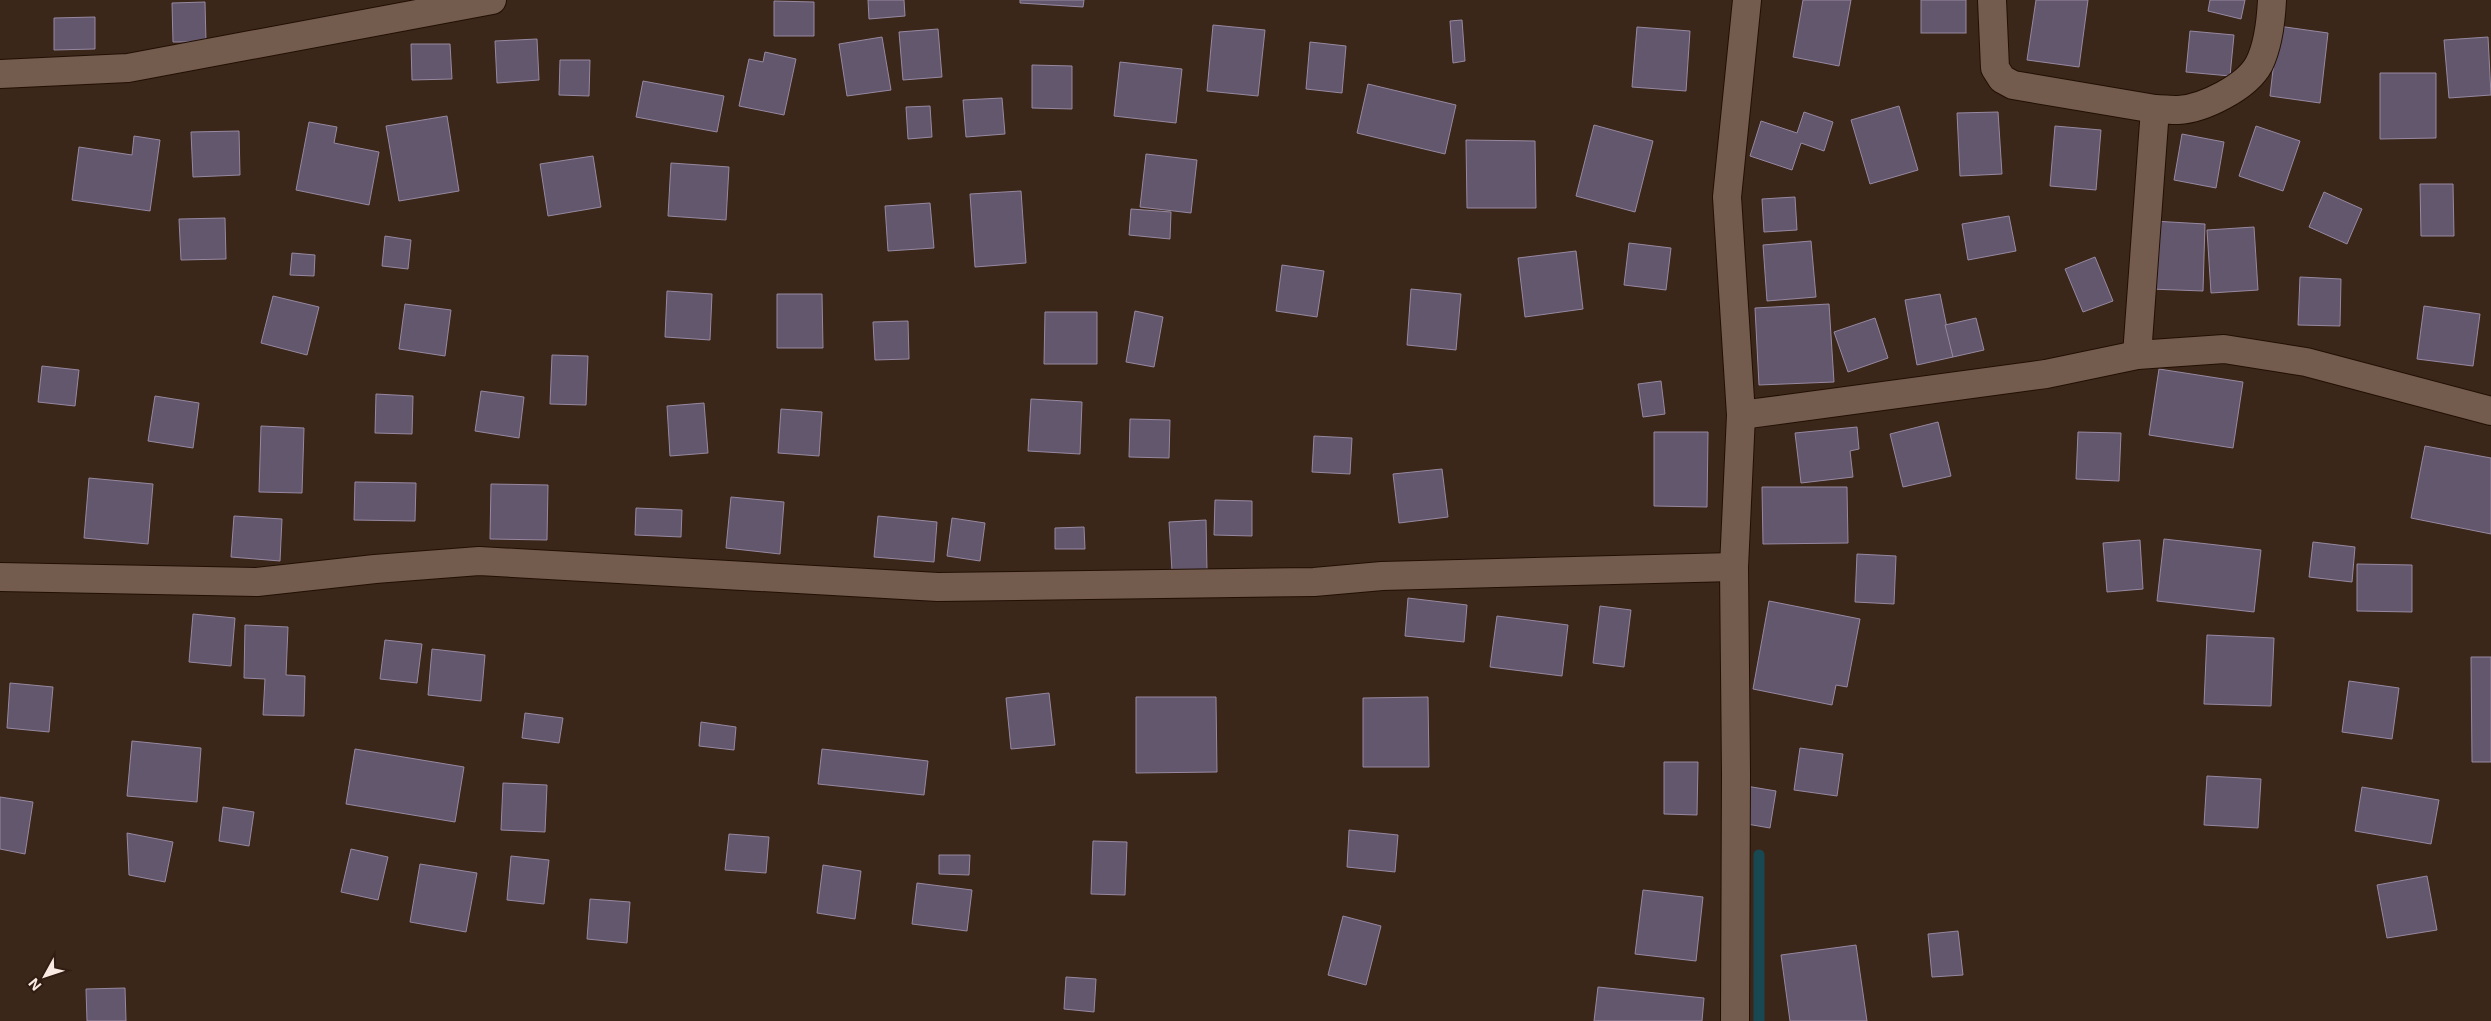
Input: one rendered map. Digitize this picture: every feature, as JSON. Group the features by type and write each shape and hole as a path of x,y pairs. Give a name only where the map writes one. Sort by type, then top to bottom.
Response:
{"street":[{"path":"0,74 128,68 492,0"},
{"path":"1735,1021 1736,774 1734,567 1741,415 1727,197 1747,0"},
{"path":"1992,0 1995,68 2002,79 2013,86 2155,109 2179,110 2208,103 2240,84 2258,64 2268,36 2272,0"},
{"path":"2137,356 2155,109"},
{"path":"1741,415 2046,374 2137,356 2224,349 2306,362 2491,411"},
{"path":"0,577 257,582 375,569 479,561 938,587 1314,582 1382,576 1734,567"}],"building":[{"path":"868,0 904,0 905,16 869,19"},
{"path":"1020,0 1084,0 1083,7 1020,3"},
{"path":"1803,0 1851,0 1839,66 1793,57"},
{"path":"1921,0 1966,0 1966,33 1921,33"},
{"path":"2036,0 2088,0 2079,67 2027,60"},
{"path":"2210,0 2245,0 2241,19 2208,11"},
{"path":"774,1 814,2 814,36 774,36"},
{"path":"205,2 206,42 173,42 172,3"},
{"path":"95,17 95,49 54,50 54,18"},
{"path":"1462,20 1465,61 1453,63 1450,21"},
{"path":"1213,25 1265,30 1258,96 1207,91"},
{"path":"2278,26 2328,33 2320,103 2270,96"},
{"path":"1637,27 1690,31 1686,91 1632,87"},
{"path":"938,29 942,77 903,80 899,32"},
{"path":"2190,31 2234,35 2230,76 2186,72"},
{"path":"882,37 891,90 847,96 839,44"},
{"path":"2488,37 2491,95 2449,98 2444,40"},
{"path":"537,39 539,80 497,83 495,41"},
{"path":"1310,42 1346,46 1342,93 1306,89"},
{"path":"411,44 450,44 452,79 412,80"},
{"path":"765,52 796,59 784,115 739,106 749,59 763,62"},
{"path":"560,60 590,60 589,96 559,95"},
{"path":"1120,62 1182,69 1176,123 1114,116"},
{"path":"1032,65 1072,66 1072,109 1032,108"},
{"path":"2380,73 2436,73 2436,138 2380,139"},
{"path":"643,81 724,96 717,132 636,117"},
{"path":"1368,84 1456,105 1445,154 1357,133"},
{"path":"1002,98 1005,134 966,137 963,100"},
{"path":"930,106 932,137 908,139 906,107"},
{"path":"1899,106 1918,170 1870,184 1851,120"},
{"path":"1804,112 1833,122 1824,151 1801,143 1792,170 1750,156 1761,121 1797,133"},
{"path":"1998,112 2002,174 1960,176 1957,113"},
{"path":"447,116 459,191 399,201 386,126"},
{"path":"309,122 337,127 334,143 379,152 369,205 296,190"},
{"path":"1594,125 1653,141 1635,212 1576,196"},
{"path":"2055,126 2101,130 2096,190 2050,186"},
{"path":"2256,126 2300,141 2283,191 2239,176"},
{"path":"239,131 240,175 193,177 191,132"},
{"path":"2182,134 2224,142 2216,188 2174,180"},
{"path":"134,136 160,140 150,211 72,200 79,147 132,155"},
{"path":"1466,140 1535,141 1536,208 1467,208"},
{"path":"1146,154 1197,160 1191,213 1140,207"},
{"path":"593,156 601,207 548,216 540,164"},
{"path":"671,163 729,167 726,220 668,216"},
{"path":"2420,184 2453,184 2454,236 2421,236"},
{"path":"1021,191 1026,263 975,267 970,194"},
{"path":"2324,192 2362,209 2347,244 2309,227"},
{"path":"1795,197 1797,230 1764,232 1762,199"},
{"path":"930,203 934,248 888,251 885,206"},
{"path":"1131,209 1171,212 1170,239 1129,235"},
{"path":"2009,216 2016,251 1968,260 1962,224"},
{"path":"225,218 226,259 181,260 179,219"},
{"path":"2153,221 2205,224 2203,291 2150,289"},
{"path":"2254,227 2258,290 2211,293 2207,230"},
{"path":"385,236 411,240 408,269 382,266"},
{"path":"1811,241 1816,297 1767,301 1763,245"},
{"path":"1629,243 1671,248 1666,290 1624,285"},
{"path":"1576,251 1583,309 1525,317 1518,258"},
{"path":"292,253 315,255 314,276 290,275"},
{"path":"2095,257 2113,301 2083,312 2065,269"},
{"path":"1282,265 1324,271 1317,317 1276,311"},
{"path":"2300,277 2341,279 2340,326 2298,325"},
{"path":"1411,289 1461,294 1456,350 1407,345"},
{"path":"667,291 712,294 710,340 665,337"},
{"path":"777,294 822,294 823,348 777,348"},
{"path":"1940,294 1953,357 1917,365 1905,300"},
{"path":"273,296 319,307 307,355 261,343"},
{"path":"405,304 451,310 445,356 399,349"},
{"path":"1829,304 1834,382 1759,385 1755,308"},
{"path":"2424,306 2480,314 2473,366 2417,359"},
{"path":"1135,311 1163,317 1154,367 1126,362"},
{"path":"1045,312 1097,312 1097,364 1044,364"},
{"path":"1875,318 1888,358 1848,372 1834,332"},
{"path":"1976,318 1984,350 1953,357 1945,325"},
{"path":"908,321 909,359 875,360 873,322"},
{"path":"552,355 588,356 586,405 550,404"},
{"path":"42,366 79,370 75,406 38,402"},
{"path":"2159,369 2243,382 2233,448 2149,435"},
{"path":"1661,381 1665,414 1643,417 1638,384"},
{"path":"481,391 524,397 519,438 475,431"},
{"path":"376,394 413,396 412,434 375,433"},
{"path":"155,396 199,403 193,448 148,441"},
{"path":"1031,399 1082,402 1080,454 1028,451"},
{"path":"704,403 708,453 670,456 667,406"},
{"path":"781,409 822,412 819,456 778,453"},
{"path":"1130,419 1170,420 1169,458 1129,457"},
{"path":"1938,422 1951,476 1903,487 1890,434"},
{"path":"261,426 304,428 302,493 259,492"},
{"path":"1857,427 1859,449 1850,451 1853,477 1801,483 1795,433"},
{"path":"1654,432 1708,432 1707,507 1654,506"},
{"path":"2078,432 2121,433 2119,481 2076,479"},
{"path":"1314,436 1352,438 1350,474 1312,472"},
{"path":"2425,446 2491,458 2491,534 2411,518"},
{"path":"1442,469 1448,517 1399,523 1393,474"},
{"path":"89,478 153,484 148,544 84,538"},
{"path":"355,482 416,483 415,521 354,520"},
{"path":"491,484 548,485 547,540 490,539"},
{"path":"1762,487 1847,487 1848,543 1763,544"},
{"path":"731,497 784,502 780,554 726,548"},
{"path":"1215,500 1252,501 1252,536 1214,535"},
{"path":"636,508 682,510 681,537 635,535"},
{"path":"234,516 282,519 280,561 231,557"},
{"path":"878,516 937,522 934,562 874,557"},
{"path":"952,518 985,523 980,561 947,556"},
{"path":"1206,520 1207,570 1172,571 1169,522"},
{"path":"1084,527 1085,549 1055,549 1055,528"},
{"path":"2164,539 2261,550 2254,612 2157,601"},
{"path":"2140,540 2143,589 2107,592 2103,543"},
{"path":"2313,542 2355,547 2352,582 2309,577"},
{"path":"1857,554 1896,556 1894,604 1855,602"},
{"path":"2357,564 2412,565 2412,612 2357,611"},
{"path":"1408,598 1467,605 1464,642 1405,636"},
{"path":"1769,601 1860,619 1847,687 1836,685 1832,705 1753,689"},
{"path":"1600,606 1631,610 1624,667 1593,663"},
{"path":"193,614 235,618 231,666 189,662"},
{"path":"1497,616 1568,625 1562,676 1490,667"},
{"path":"245,625 288,627 286,675 305,676 304,716 263,715 265,679 244,678"},
{"path":"2207,635 2274,638 2271,706 2204,704"},
{"path":"385,640 422,644 417,683 380,679"},
{"path":"432,649 485,655 481,701 428,695"},
{"path":"2471,657 2491,657 2491,762 2472,762"},
{"path":"2349,681 2399,688 2392,739 2342,732"},
{"path":"10,683 53,687 49,732 7,728"},
{"path":"1049,693 1055,745 1011,749 1006,698"},
{"path":"1136,697 1216,697 1217,772 1136,773"},
{"path":"1428,697 1429,767 1363,767 1363,698"},
{"path":"525,713 563,718 559,743 522,738"},
{"path":"701,722 736,727 734,750 699,746"},
{"path":"132,741 201,748 197,802 127,796"},
{"path":"1800,748 1843,754 1837,796 1794,790"},
{"path":"355,749 464,767 455,822 346,804"},
{"path":"822,749 928,761 924,795 818,784"},
{"path":"1664,762 1698,762 1697,815 1664,814"},
{"path":"2207,776 2261,779 2258,828 2204,825"},
{"path":"503,783 547,785 545,832 501,830"},
{"path":"1746,786 1776,791 1770,828 1741,823"},
{"path":"2362,787 2439,800 2431,844 2355,831"},
{"path":"0,797 33,802 25,854 0,849"},
{"path":"223,807 254,812 249,846 219,841"},
{"path":"1349,830 1398,835 1395,872 1347,867"},
{"path":"127,833 173,842 165,882 129,875"},
{"path":"729,834 769,837 766,873 725,870"},
{"path":"1093,841 1127,842 1125,895 1091,894"},
{"path":"351,849 388,857 378,900 341,892"},
{"path":"939,855 970,855 969,875 939,874"},
{"path":"511,856 549,860 544,904 507,900"},
{"path":"420,864 477,873 466,932 410,922"},
{"path":"823,865 861,871 855,919 817,913"},
{"path":"2427,876 2437,930 2387,938 2377,885"},
{"path":"917,883 972,890 967,931 912,924"},
{"path":"1643,890 1703,897 1696,961 1635,954"},
{"path":"590,899 630,902 627,943 587,939"},
{"path":"1343,916 1381,926 1366,985 1328,975"},
{"path":"1958,931 1963,975 1932,977 1928,934"},
{"path":"1856,945 1867,1021 1790,1021 1781,955"},
{"path":"1066,977 1096,979 1094,1012 1064,1009"},
{"path":"1598,987 1704,998 1702,1021 1594,1021"},
{"path":"125,988 126,1021 87,1021 86,989"}],"waterway":[{"path":"1759,855 1759,1021"}]}
